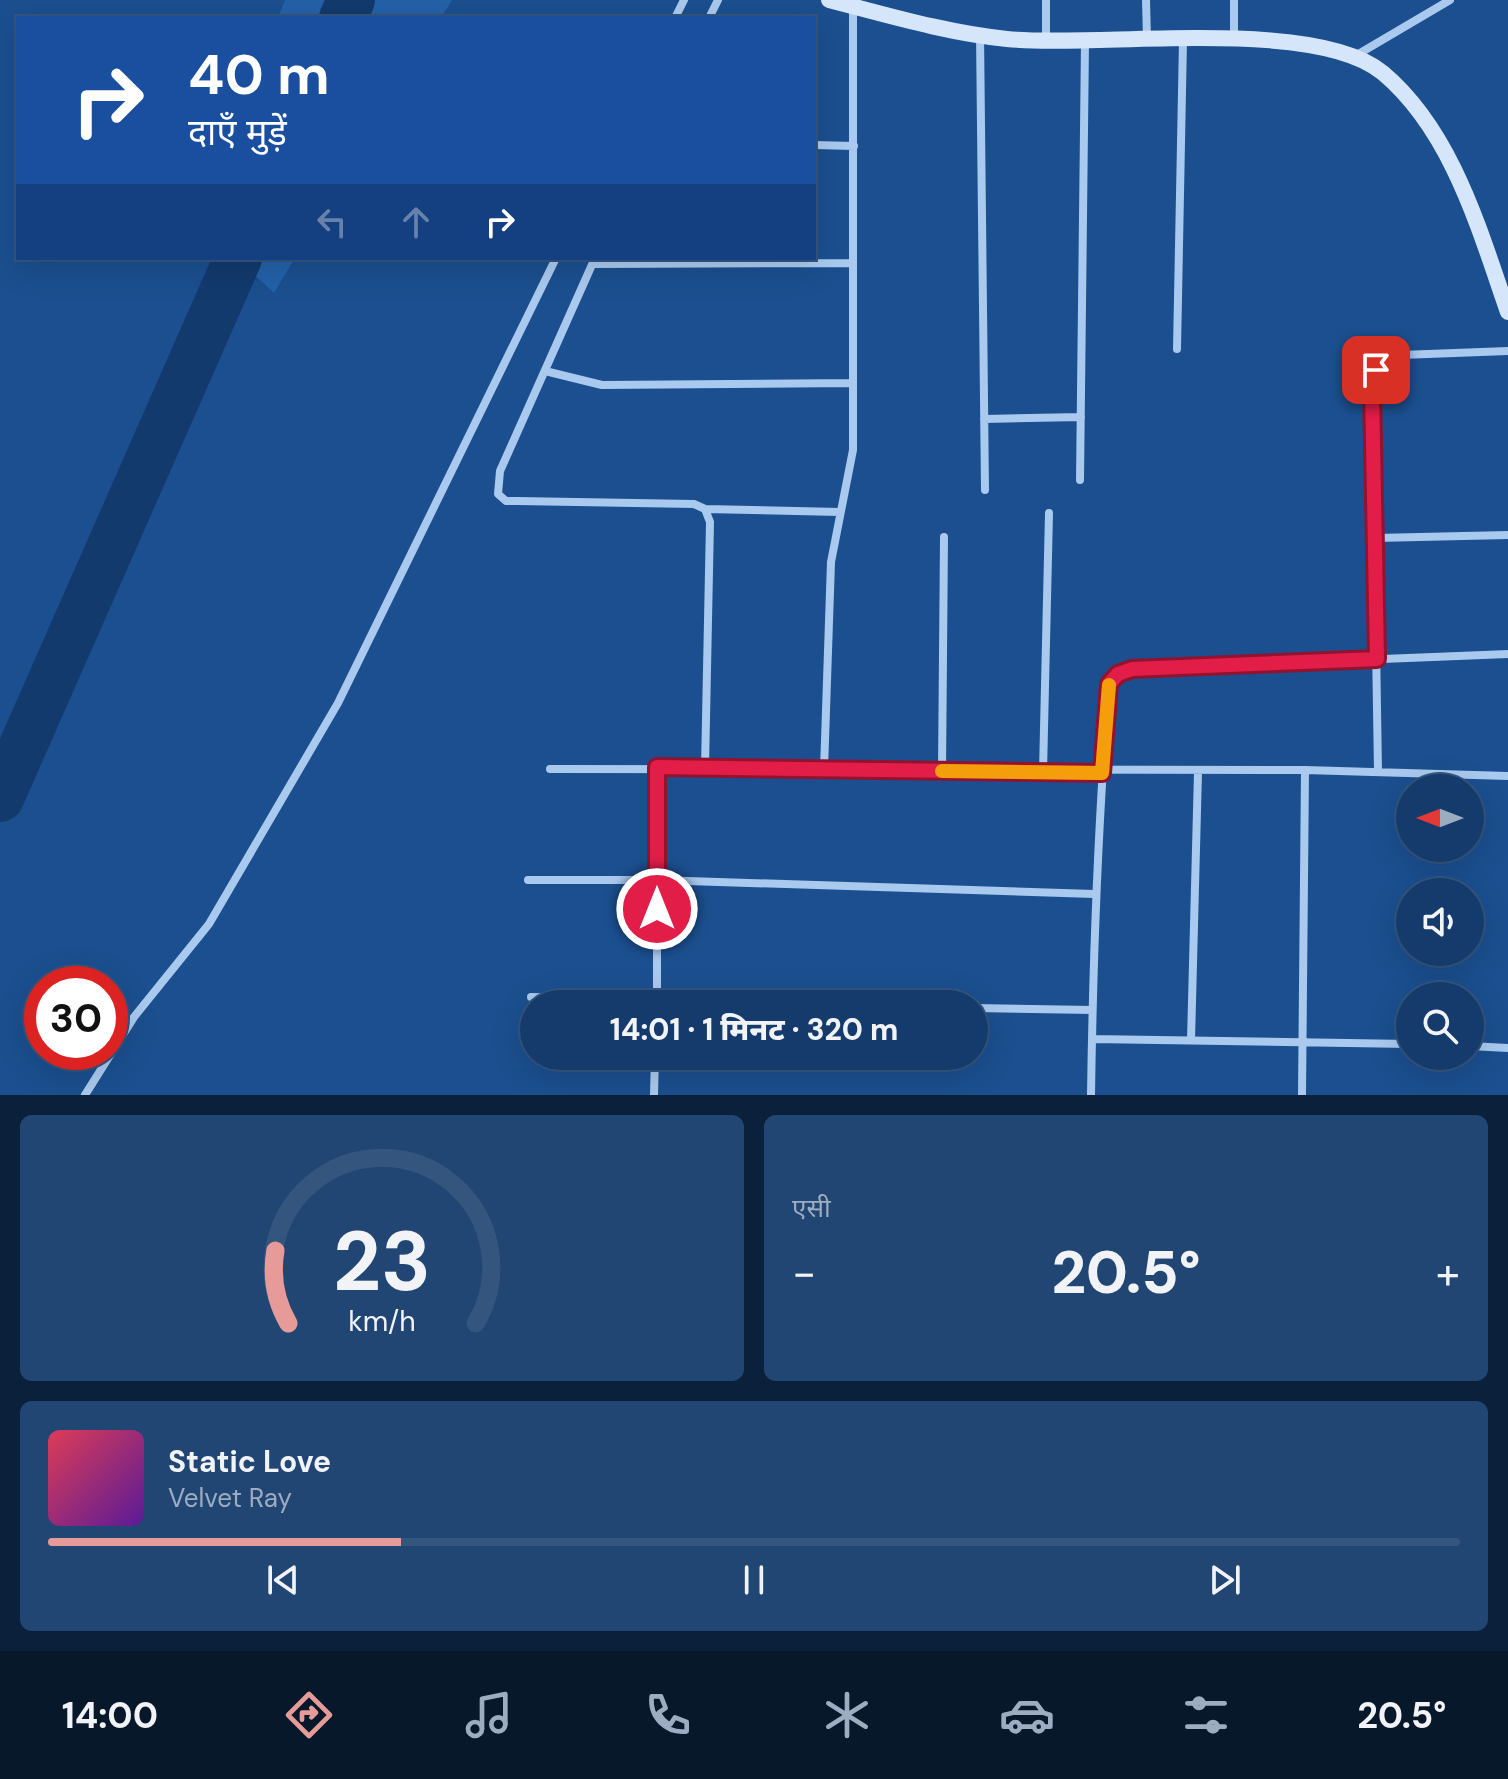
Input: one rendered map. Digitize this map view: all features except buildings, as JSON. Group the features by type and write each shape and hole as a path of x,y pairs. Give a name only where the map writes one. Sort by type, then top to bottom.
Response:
{"street":[{"path":"829,0 980,34 1085,42 1300,42 1355,56 1381,71 1415,105 1445,155 1473,214 1508,312"},
{"path":"1046,0 1046,41"},
{"path":"1146,0 1147,40"},
{"path":"1234,0 1234,40"},
{"path":"1355,56 1450,0"},
{"path":"824,770 831,562 853,450 853,6"},
{"path":"980,34 985,490"},
{"path":"1177,349 1183,40"},
{"path":"1080,480 1085,42"},
{"path":"816,145 854,146"},
{"path":"85,1095 134,1017 209,924 338,703 555,260"},
{"path":"840,512 705,509 694,504 506,501 498,494 500,471 594,261 853,263"},
{"path":"1378,772 1372,388 1376,370 1385,360 1401,355 1508,351"},
{"path":"545,371 602,385 853,383"},
{"path":"984,419 1081,417"},
{"path":"705,509 710,522 705,768"},
{"path":"1043,772 1049,513"},
{"path":"1375,538 1508,535"},
{"path":"942,771 944,537"},
{"path":"1091,1095 1094,894 1109,684 1118,674 1132,669 1508,654"},
{"path":"657,767 657,990"},
{"path":"550,769 657,767 1102,773 1305,770 1508,776"},
{"path":"1302,1095 1305,770"},
{"path":"1191,1040 1198,772"},
{"path":"528,880 657,880 1094,894"},
{"path":"988,1008 1092,1010"},
{"path":"1092,1039 1396,1044"},
{"path":"1484,1047 1508,1048"},
{"path":"654,1095 655,1070"}],"shaded area":[{"path":"285,0 452,0 442,16 279,16"},
{"path":"238,260 294,260 274,293"}],"waterway":[{"path":"344,16 351,0"},
{"path":"0,798 237,260"}],"slow traffic":[{"path":"942,771 1102,773 1109,685"}],"route":[{"path":"657,909 657,767 1102,773 1109,684 1118,674 1132,669 1377,659 1372,388 1376,370"}]}
